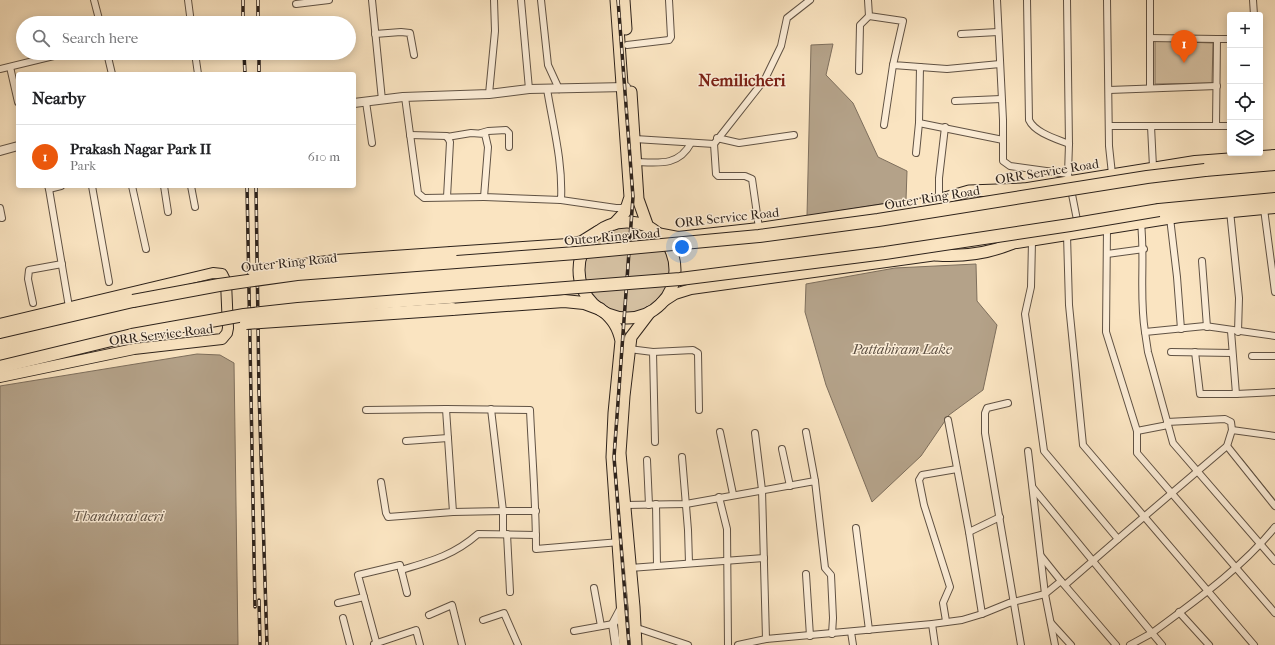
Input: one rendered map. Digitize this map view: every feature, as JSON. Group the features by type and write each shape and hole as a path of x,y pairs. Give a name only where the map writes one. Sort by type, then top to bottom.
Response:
{"highway":[{"path":"616,0 635,139 639,208 652,230 669,247 675,269 670,291 661,303 650,312 631,337 629,349 620,453 625,505 622,542 621,609 625,645"},
{"path":"150,297 209,279 297,265 568,245 582,242 614,224 626,212 630,202 627,45 624,0"},
{"path":"1260,156 1275,160"},
{"name":"Outer Ring Road","path":"0,332 150,297 219,284 297,274 576,253 759,236 878,220 1147,177 1204,170 1275,164"},
{"path":"924,204 939,198 969,191 1023,188"},
{"path":"0,367 139,334 244,315 305,308 680,279 793,265 1070,225 1159,210 1272,206"},
{"path":"614,224 631,222 652,230"},
{"path":"598,232 586,245 582,257 580,277 586,293 614,322 619,332 621,341 614,413 612,457 622,542 630,568 636,645"},
{"path":"936,255 954,257 976,255 997,250 1011,244"},
{"path":"139,334 298,318 564,301 584,303 616,316 631,318 650,312"}],"main road":[{"name":"ORR Service Road","path":"1263,155 1275,155"},
{"name":"ORR Service Road","path":"652,230 674,236 692,231 726,228 739,230 759,228 1023,188 1068,178 1112,174 1195,161 1246,156"},
{"path":"1011,244 1170,218 1272,206"},
{"path":"661,303 682,292 709,287 936,255"},
{"name":"ORR Service Road","path":"0,324 218,273 222,274 226,282 227,333 222,339 217,341 134,349 0,377"}],"street":[{"path":"95,0 98,16"},
{"path":"188,0 190,16"},
{"path":"296,4 329,0"},
{"path":"372,0 382,100"},
{"path":"489,94 495,31 494,0"},
{"path":"521,0 529,89"},
{"path":"541,0 548,65 559,89"},
{"path":"627,45 669,40 671,37 669,0"},
{"path":"759,228 752,179 745,176 718,176 716,174 714,144 717,138 765,78 781,46 787,18 810,0"},
{"path":"859,71 860,25 869,16 868,0"},
{"path":"997,0 1003,140 1002,159 1007,165 1068,178"},
{"path":"1027,0 1029,120 1031,124 1042,132 1070,144"},
{"path":"1067,0 1070,144 1068,178 1079,233"},
{"path":"1107,0 1109,126 1112,174"},
{"path":"1150,0 1150,88"},
{"path":"1253,0 1254,12"},
{"path":"869,16 903,21 893,65 884,125"},
{"path":"375,34 401,32 410,33 414,55"},
{"path":"961,34 998,32"},
{"path":"1150,38 1227,39"},
{"path":"1216,126 1217,39"},
{"path":"0,69 38,60"},
{"path":"109,60 112,72"},
{"path":"196,60 198,72"},
{"path":"893,65 948,69 1000,64"},
{"path":"10,67 16,93"},
{"path":"916,152 920,123 920,67"},
{"path":"1109,90 1217,86"},
{"path":"356,103 405,97 489,94 529,89 627,87"},
{"path":"547,89 555,123 562,179 561,200"},
{"path":"405,97 418,193 424,198 484,197 561,200 616,208 622,208 630,202"},
{"path":"955,101 1001,99"},
{"path":"366,102 372,143"},
{"path":"920,123 1003,140"},
{"path":"1109,126 1227,126"},
{"path":"1151,126 1154,167"},
{"path":"939,198 938,178 945,127"},
{"path":"410,136 444,135 447,137 462,134 506,130 509,134 509,147"},
{"path":"481,133 485,134 488,147 484,197"},
{"path":"717,138 739,142 794,135"},
{"path":"447,137 450,142 447,198"},
{"path":"635,139 714,144"},
{"path":"636,162 661,163 678,158 686,152 691,143"},
{"path":"0,151 16,147"},
{"path":"48,188 69,307"},
{"path":"92,188 109,282"},
{"path":"132,188 146,249"},
{"path":"164,188 168,212"},
{"path":"191,188 195,207"},
{"path":"1272,206 1275,292"},
{"path":"0,208 2,218"},
{"path":"1230,211 1239,298 1238,332"},
{"path":"1170,218 1181,328"},
{"path":"1141,223 1144,249 1142,307 1145,332 1148,352 1173,443 1275,561"},
{"path":"1107,228 1106,332 1137,431 1137,453 1275,613"},
{"path":"1068,235 1069,305 1083,445 1254,645"},
{"path":"1032,241 1031,286 1025,314 1044,451 1118,539"},
{"path":"1107,254 1144,249"},
{"path":"1202,261 1207,327"},
{"path":"33,303 28,279 29,270 62,264"},
{"path":"1145,332 1207,327 1275,336"},
{"path":"1231,331 1236,394"},
{"path":"629,349 653,352 693,350 698,353 699,410"},
{"path":"653,352 655,442"},
{"path":"1170,352 1232,353"},
{"path":"1195,352 1200,394 1275,392"},
{"path":"1252,356 1275,356"},
{"path":"1008,403 987,408 985,413 985,432 1020,644 1013,645"},
{"path":"446,409 454,512"},
{"path":"366,410 530,410 536,511 536,549 622,542"},
{"path":"491,410 503,511 510,592"},
{"path":"738,645 766,639 832,634 962,620 1014,602 1045,594 1063,583 1092,561 1226,446 1232,430 1230,422 1225,419 1167,423 1137,431"},
{"path":"948,420 969,532 982,614"},
{"path":"1232,430 1275,436"},
{"path":"720,432 733,494"},
{"path":"806,432 815,482 824,568 831,575 833,618 832,634"},
{"path":"755,433 762,490 766,639"},
{"path":"406,441 448,438"},
{"path":"1226,446 1275,506"},
{"path":"782,450 790,486"},
{"path":"1028,451 1045,594 1055,645"},
{"path":"682,457 689,563"},
{"path":"647,460 653,505 657,566"},
{"path":"946,621 943,602 950,587 924,505 919,480 922,475 957,469"},
{"path":"381,482 388,517 454,512 536,511"},
{"path":"625,505 686,504 733,494 815,482"},
{"path":"1032,488 1162,645"},
{"path":"718,497 727,529 728,645"},
{"path":"969,532 1000,517"},
{"path":"1130,645 1152,633 1208,591 1261,545 1275,527"},
{"path":"856,528 869,630"},
{"path":"401,570 441,559 466,545 478,534 536,535"},
{"path":"1041,556 1116,645"},
{"path":"630,568 764,558"},
{"path":"407,593 400,565 358,575 375,645 416,630 420,645"},
{"path":"806,574 810,636"},
{"path":"594,588 601,626"},
{"path":"338,603 364,597"},
{"path":"429,614 452,605 462,645"},
{"path":"634,607 640,629 641,645"},
{"path":"616,645 613,624 621,609"},
{"path":"1179,612 1209,645"},
{"path":"483,620 504,613 518,645"},
{"path":"343,618 350,645"},
{"path":"1051,623 1071,645"},
{"path":"574,631 613,624"},
{"path":"932,624 935,645"},
{"path":"640,629 688,645"},
{"path":"851,632 853,645"}],"shaded area":[{"path":"1155,41 1213,43 1212,83 1155,84"},
{"path":"627,225 644,228 658,238 668,252 671,269 668,286 658,300 644,310 627,313 610,310 596,300 586,286 583,269 586,252 596,238 610,228"}],"water":[{"path":"833,44 826,75 853,103 878,157 907,171 906,200 807,216 811,45"},
{"name":"Pattabiram Lake","path":"976,264 977,301 997,325 983,390 949,415 921,456 872,502 826,385 805,312 806,284 895,268"},
{"name":"Thandurai aeri","path":"197,354 220,355 234,363 238,645 0,645 0,386"}],"waterway":[{"path":"1241,459 1275,501"}],"railway":[{"path":"243,0 243,16"},
{"path":"258,0 258,16"},
{"path":"618,0 633,197 614,457 629,645"},
{"path":"244,60 245,72"},
{"path":"259,60 259,72"},
{"path":"247,188 255,607"},
{"path":"256,188 259,391 267,645"},
{"path":"259,600 260,645"}],"place":[{"name":"Prakash Nagar Park II","path":"1184,63"}],"district":[{"name":"Nemilicheri","path":"742,80"}]}
